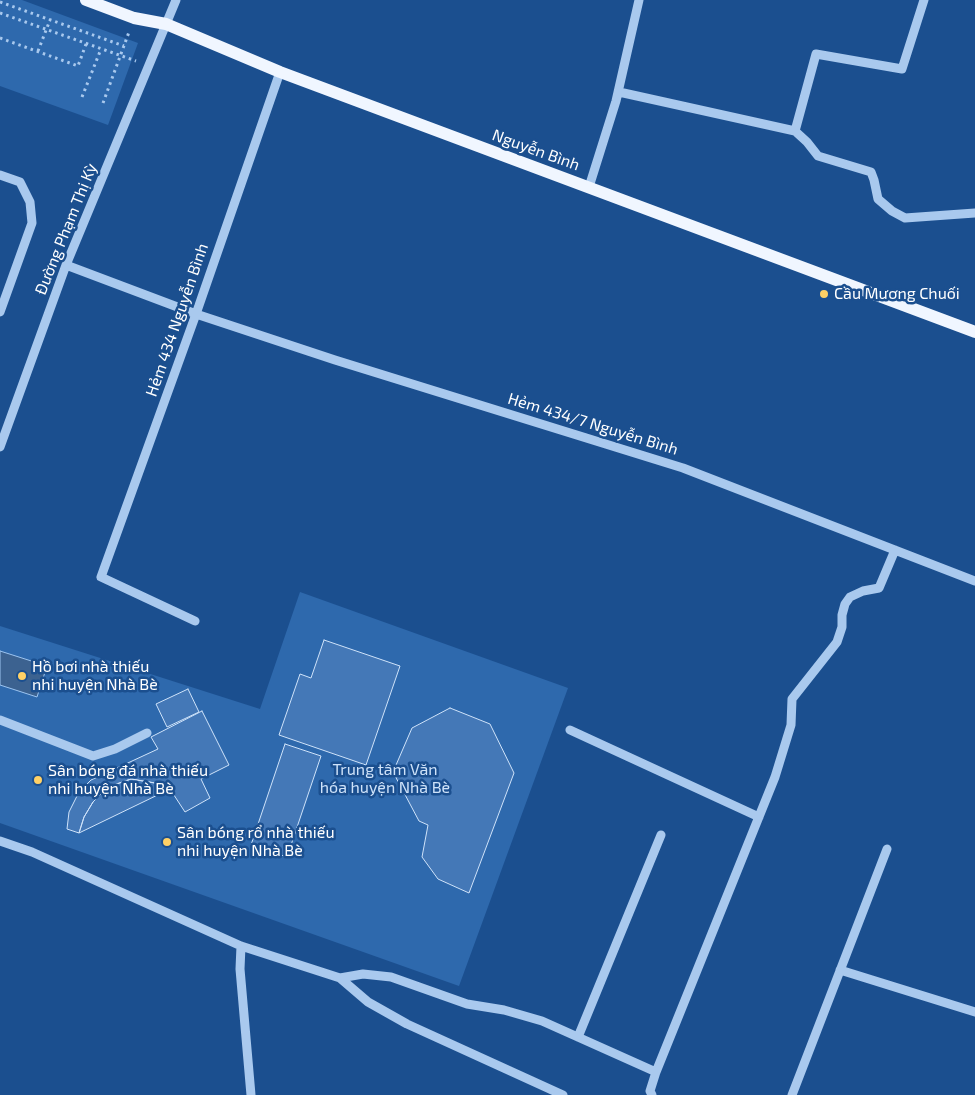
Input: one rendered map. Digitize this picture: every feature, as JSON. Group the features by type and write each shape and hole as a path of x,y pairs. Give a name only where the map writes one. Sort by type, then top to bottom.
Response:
{"main road":[{"name":"Nguyễn Bình","path":"86,0 134,18 166,24 280,72 975,332"}],"street":[{"name":"Đường Phạm Thị Kỳ","path":"0,447 66,265 176,0"},
{"path":"589,187 619,92 639,0"},
{"path":"795,132 816,54 902,68 924,0"},
{"name":"Hẻm 434 Nguyễn Bình","path":"196,621 101,577 196,314 280,72"},
{"path":"619,92 795,132 808,142 818,156 871,172 878,199 892,211 905,218 975,213"},
{"path":"0,175 20,182 30,202 32,222 0,312"},
{"name":"Hẻm 434/7 Nguyễn Bình","path":"66,265 196,314 335,360 683,468 975,582"},
{"path":"652,1095 650,1091 656,1072 775,777 791,725 792,699 837,642 842,627 842,615 850,596 879,588 895,550"},
{"path":"0,720 93,756 115,749 148,732"},
{"path":"570,730 759,817"},
{"path":"578,1037 661,835"},
{"path":"0,841 32,852 241,946 340,978 368,1002 407,1024 563,1095"},
{"path":"792,1095 887,849"},
{"path":"241,946 240,968 251,1095"},
{"path":"840,970 975,1012"},
{"path":"340,978 363,974 391,977 467,1004 504,1010 542,1021 656,1072"}],"path":[{"path":"0,2 124,46"},
{"path":"0,13 148,65"},
{"path":"103,103 134,18"},
{"path":"38,52 50,20"},
{"path":"0,38 78,66 86,44"},
{"path":"82,97 101,49"}],"green space":[{"path":"0,0 22,0 138,43 108,125 0,86"},
{"name":"Trung tâm Văn hóa huyện Nhà Bè","path":"300,592 568,688 459,986 0,823 0,626 260,709"}],"shaded area":[{"name":"Hồ bơi nhà thiếu nhi huyện Nhà Bè","path":"0,651 47,666 37,697 0,685"}],"building":[{"path":"324,640 400,666 366,765 279,735 300,674 311,678"},
{"path":"188,689 199,712 167,727 156,704"},
{"name":"Trung tâm Văn hóa huyện Nhà Bè","path":"450,708 490,724 514,773 469,893 438,879 422,857 428,825 419,821 393,772 412,728"},
{"path":"202,711 229,765 201,779 210,798 185,812 170,789 155,783 131,779 108,787 93,802 84,817 79,833 67,829 69,812 79,792 91,780 158,749 151,737"},
{"path":"285,744 321,756 287,857 251,845"},
{"path":"131,779 155,783 170,789 79,833 84,817 93,802 108,787"}],"place":[{"name":"Cầu Mương Chuối","path":"824,294"},
{"name":"Hồ bơi nhà thiếu nhi huyện Nhà Bè","path":"22,676"},
{"name":"Sân bóng đá nhà thiếu nhi huyện Nhà Bè","path":"38,780"},
{"name":"Sân bóng rổ nhà thiếu nhi huyện Nhà Bè","path":"167,842"}]}
